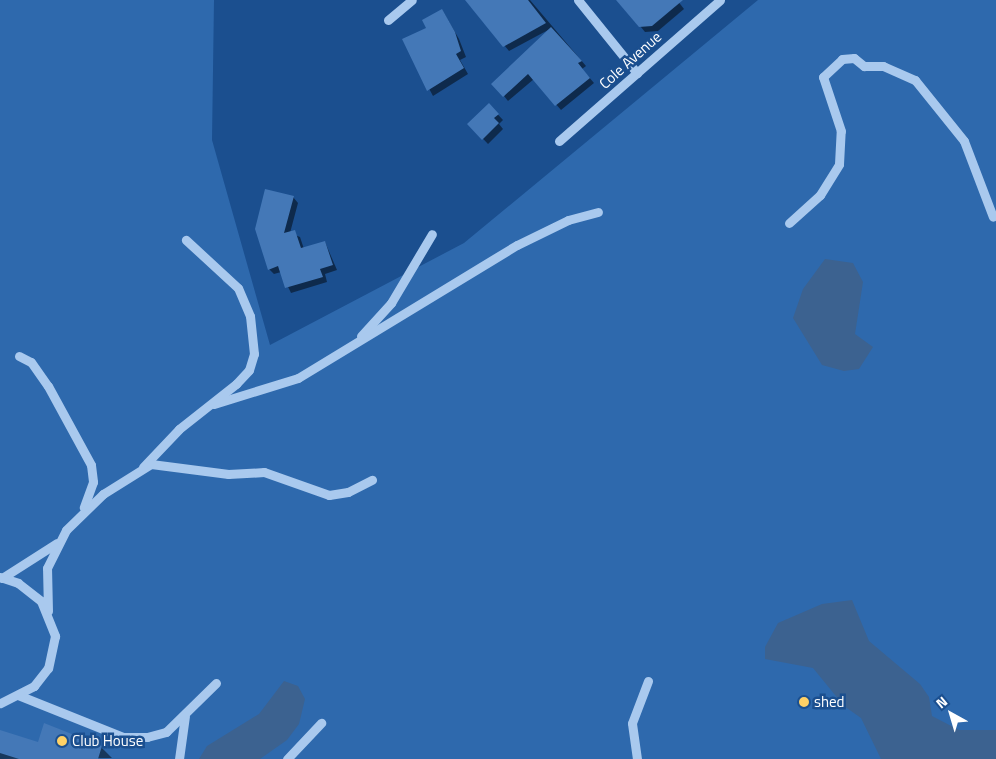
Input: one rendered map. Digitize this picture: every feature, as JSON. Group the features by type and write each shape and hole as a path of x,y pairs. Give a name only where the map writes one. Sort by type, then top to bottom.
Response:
{"street":[{"path":"388,20 412,0"},
{"path":"578,0 637,73"},
{"name":"Cole Avenue","path":"559,141 720,0"},
{"path":"789,223 820,195 840,164 841,131 823,78 842,59 854,58 864,66 902,72 920,86 964,141 993,216"},
{"path":"214,404 298,378 517,245 568,220 598,212"},
{"path":"354,344 391,303 432,234"},
{"path":"0,704 34,686 48,668 55,636 48,611 47,568 58,542 83,510 141,469 179,429 214,404 248,370 254,354 250,316 238,288 186,240"},
{"path":"19,356 31,362 48,386 90,465 93,482 83,510"},
{"path":"141,469 172,464 228,474 264,472 329,495 348,492 372,480"},
{"path":"1,577 58,542"},
{"path":"1,577 28,589 48,611"},
{"path":"637,759 632,723 648,681"},
{"path":"18,695 123,737 166,732 186,716 216,683"},
{"path":"179,759 179,736 186,716"},
{"path":"287,759 321,724"}],"shaded area":[{"path":"0,0 214,0 212,140 270,345 464,243 758,0 996,0 996,759 0,759"},
{"path":"825,259 853,263 863,282 855,334 873,347 859,369 844,371 822,365 793,318 803,289"},
{"path":"852,600 869,641 920,684 929,697 932,716 959,730 996,730 996,759 881,759 861,718 844,706 813,668 765,659 765,647 778,623 822,604"},
{"path":"284,681 298,686 305,699 299,724 287,740 260,759 199,759 207,746 259,714"}],"building":[{"path":"465,0 528,0 546,23 503,47"},
{"path":"616,0 683,0 652,26 639,27"},
{"path":"442,9 455,32 461,51 456,54 464,68 427,91 402,39 426,28 422,20"},
{"path":"551,27 582,61 578,63 590,78 555,106 528,74 503,97 491,84"},
{"path":"489,103 499,114 494,118 499,123 482,140 467,124"},
{"path":"265,189 294,196 284,233 295,230 301,248 325,241 333,265 320,269 323,277 285,288 278,266 268,270 255,229"},
{"name":"Club House","path":"44,723 102,746 98,759 19,759 0,753 0,730 38,742"}],"place":[{"name":"shed","path":"804,702"},
{"name":"Club House","path":"62,741"}]}
